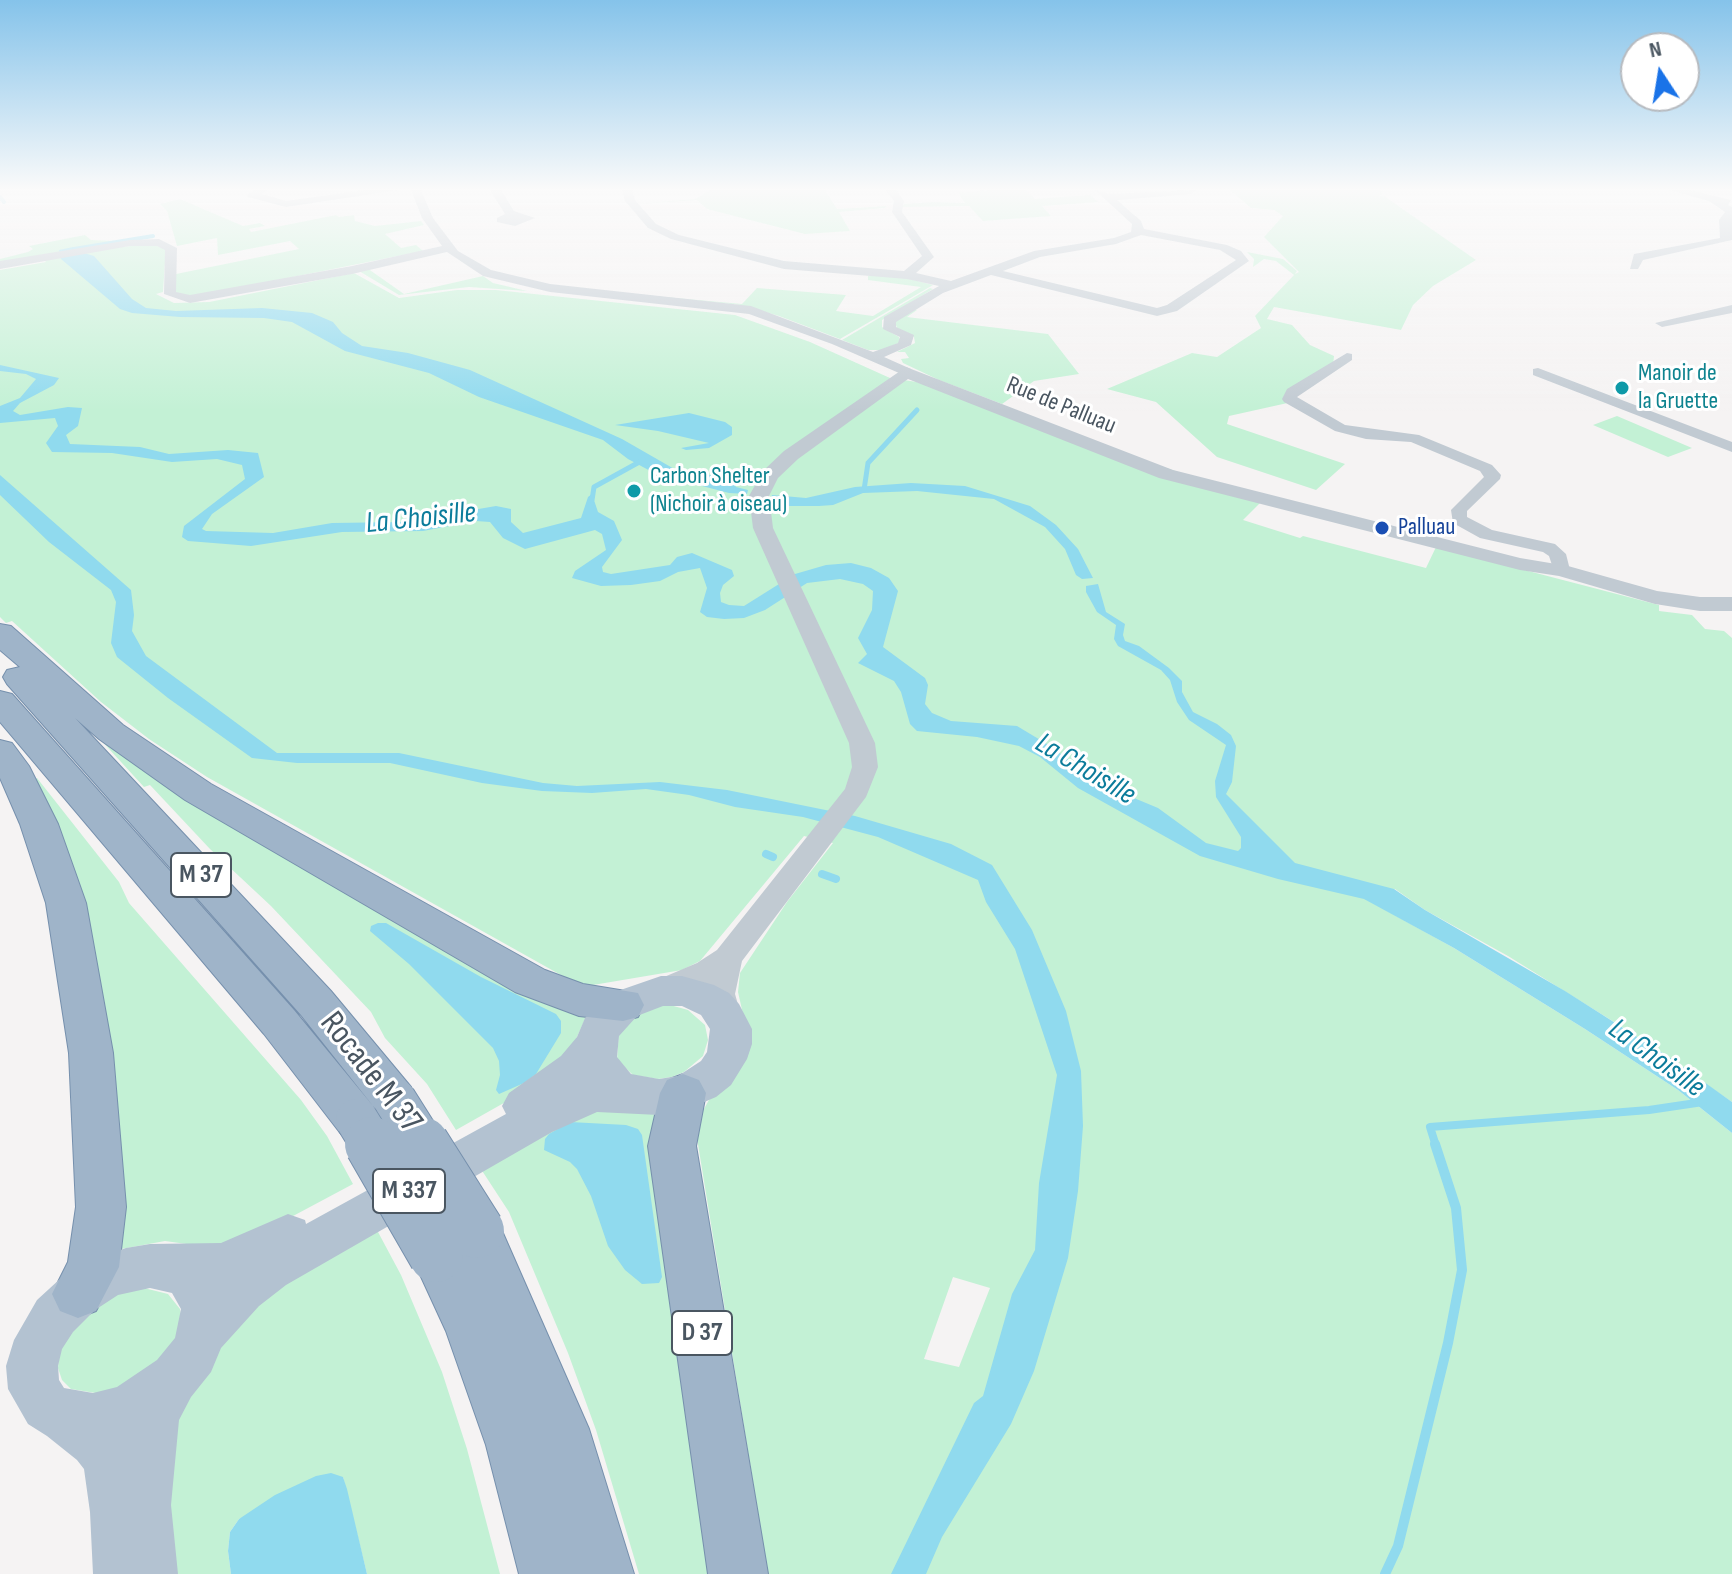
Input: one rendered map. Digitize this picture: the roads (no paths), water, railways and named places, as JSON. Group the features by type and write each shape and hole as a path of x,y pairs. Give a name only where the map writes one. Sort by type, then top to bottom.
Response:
{"highway":[{"path":"0,633 111,732 198,792 530,981 579,1000 623,1005"},
{"name":"Rocade M 37","path":"0,657 316,1003 376,1110 398,1185 456,1243 569,1449 604,1574"},
{"name":"Rocade M 37","path":"0,701 279,1022 376,1110"},
{"path":"0,751 16,774 39,824 66,903 91,1053 101,1207 93,1267 78,1294"},
{"name":"D 37","path":"659,1094 672,1146 738,1574"},
{"name":"Rocade M 37","path":"456,1243 471,1326 509,1430 549,1574"}],"main road":[{"path":"661,991 700,996 715,1004 725,1015 731,1029 731,1044 726,1059 716,1073 659,1094 616,1086 606,1077 596,1058 600,1029 623,1005 661,991"},
{"name":"M 337","path":"172,1268 221,1265 257,1252 540,1096 576,1068 596,1044"},
{"name":"M 337","path":"203,1332 242,1290 269,1269 537,1119 594,1095 659,1094"},
{"path":"122,1574 111,1470 96,1441 66,1417 46,1406 34,1389 32,1366 39,1340 55,1316 78,1294 101,1279 150,1266 172,1268 189,1277 201,1290 206,1309 203,1332 193,1355 154,1414 143,1505 149,1574"},
{"path":"66,1417 93,1419 123,1412 150,1398 175,1378"}],"street":[{"path":"169,263 169,291 176,297 190,299 377,263"},
{"name":"Rue de Palluau","path":"466,263 511,280 589,293 740,307 771,315 906,372 1166,474 1520,564 1561,570 1655,597 1700,604 1732,604"},
{"path":"778,263 907,275 951,285"},
{"path":"907,275 920,263"},
{"path":"874,356 904,345 907,335 890,329 889,320 951,285 1011,263"},
{"path":"990,271 1157,312 1172,308 1239,263"},
{"path":"1662,323 1732,309"},
{"path":"1347,357 1292,392 1289,399 1340,428 1423,440 1486,468 1492,473 1492,479 1459,510 1459,519 1486,534 1549,548 1559,557 1561,570"},
{"path":"661,991 699,976 728,958 837,818 864,775 866,757 859,737 763,528 760,495 770,475 791,455 906,372"},
{"path":"1538,372 1732,447"},
{"path":"725,1015 720,994 728,958"}],"water":[{"path":"66,263 101,263 132,299 146,308 176,311 262,308 312,313 333,322 342,333 362,346 408,353 470,370 622,439 676,470 730,478 736,487 748,490 747,494 729,493 656,474 628,459 603,440 479,397 429,373 345,351 292,322 264,318 180,317 120,309"},
{"name":"La Choisille","path":"0,365 59,378 54,385 20,403 13,411 20,415 68,407 82,408 78,426 66,435 70,444 140,447 169,454 228,450 258,453 264,477 212,514 202,529 206,531 273,533 332,523 403,522 496,506 511,509 511,522 523,533 581,518 592,494 598,512 614,521 622,540 602,567 603,572 611,574 670,565 677,557 692,553 732,570 734,576 723,585 720,593 721,602 744,606 795,574 826,565 851,563 871,568 889,578 898,591 883,647 925,678 928,685 925,704 932,713 951,721 1017,726 1052,747 1098,783 1158,808 1206,843 1238,851 1241,837 1216,797 1215,781 1226,745 1189,720 1177,702 1170,680 1161,670 1118,646 1114,639 1116,625 1097,612 1086,592 1086,586 1098,584 1106,612 1125,624 1125,641 1139,646 1169,668 1182,681 1182,692 1193,712 1231,735 1236,746 1232,782 1226,794 1295,863 1394,889 1565,991 1672,1059 1732,1102 1732,1133 1678,1090 1585,1029 1454,948 1364,899 1278,879 1200,856 1078,788 1040,757 1019,746 977,737 917,731 910,724 901,692 894,681 858,663 867,654 858,638 872,610 873,591 863,584 840,579 807,583 765,610 744,618 724,619 707,617 700,612 707,588 700,568 678,572 660,581 631,585 601,586 572,578 575,571 606,550 602,534 595,530 525,549 503,538 490,522 476,521 423,531 342,532 251,546 188,541 182,537 184,526 245,479 242,465 217,459 172,462 112,453 52,452 46,443 58,426 55,418 0,423 0,406 20,398 36,379 26,374 0,371"},
{"path":"689,413 725,422 732,427 732,435 709,448 686,450 681,448 709,443 615,425"},
{"path":"0,475 131,590 132,631 146,656 277,753 399,753 543,783 577,786 660,782 727,790 855,816 951,844 992,865 1032,930 1066,1011 1081,1071 1083,1126 1078,1191 1068,1258 1034,1371 1011,1424 942,1537 926,1574 891,1574 974,1403 983,1396 1012,1294 1035,1250 1039,1183 1057,1075 1015,949 986,902 978,880 878,837 803,817 735,807 689,795 646,789 592,793 542,791 482,783 390,763 297,763 252,758 117,657 111,643 116,602 111,590 49,542 0,495"},
{"path":"911,483 965,486 1030,506 1056,525 1078,549 1093,578 1082,579 1076,575 1065,549 1045,527 994,499 917,491 863,493 833,505 819,506 789,506 771,499 772,495 806,498 855,487"},
{"path":"386,923 481,977 556,1014 561,1021 561,1033 536,1074 499,1094 496,1090 500,1075 499,1061 493,1048 409,964 370,931 371,926"},
{"path":"570,1122 626,1125 638,1129 642,1135 662,1277 659,1283 642,1284 625,1270 608,1246 591,1196 577,1169 570,1162 544,1150 549,1134"},
{"path":"331,1473 343,1477 367,1574 231,1574 228,1551 230,1532 239,1519 275,1495 316,1476"}],"waterway":[{"path":"864,490 868,463 917,410"},
{"path":"592,500 594,487 643,460"},
{"path":"766,854 773,857"},
{"path":"822,874 836,879"},
{"name":"La Choisille","path":"1436,1146 1430,1127 1649,1110 1703,1102"},
{"path":"1385,1574 1398,1546 1448,1343 1462,1270 1456,1208 1435,1144"}],"place":[{"name":"Manoir de la Gruette","path":"1622,388"},
{"name":"Carbon Shelter (Nichoir à oiseau)","path":"634,491"},
{"name":"Palluau","path":"1382,528"}]}
